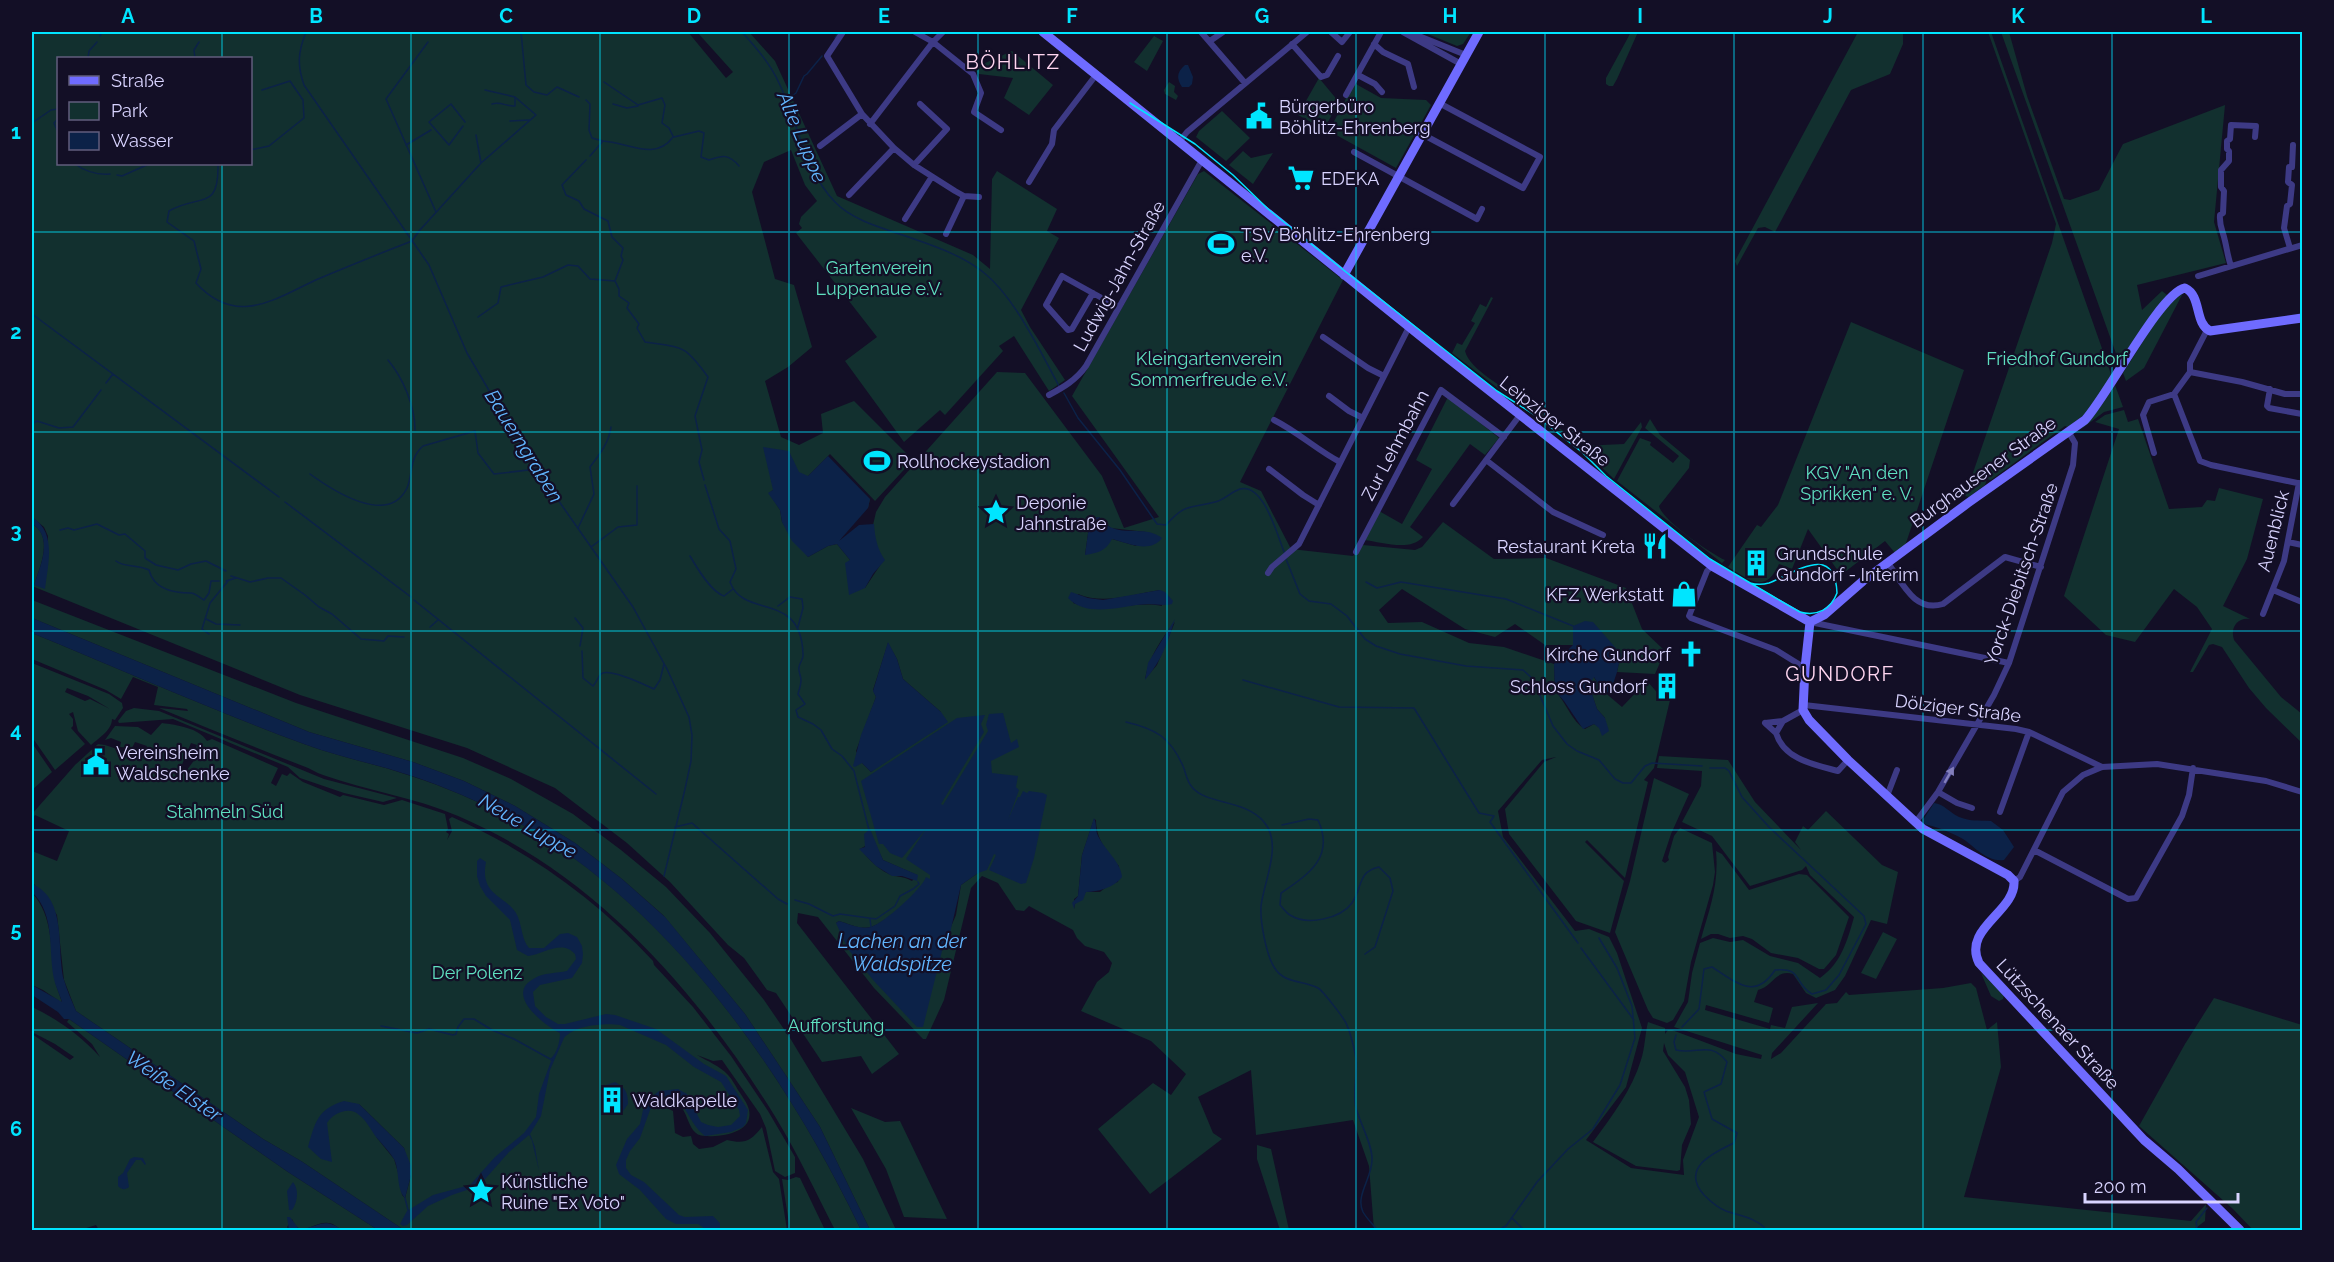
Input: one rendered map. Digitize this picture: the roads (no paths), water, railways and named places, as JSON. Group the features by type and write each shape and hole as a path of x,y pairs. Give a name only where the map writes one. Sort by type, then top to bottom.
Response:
{"street":[{"path":"843,32 827,56 870,124 894,148 931,177 964,196 979,197"},
{"path":"915,32 933,42 973,74 981,93 974,112 1000,130"},
{"path":"870,124 933,42 944,32"},
{"name":"Leipziger Straße","path":"1043,32 1409,327 1712,566 1810,622 2009,663"},
{"path":"1201,32 1245,83"},
{"path":"1210,41 1223,32"},
{"path":"1179,142 1187,132 1307,32"},
{"path":"1331,32 1342,42 1350,32"},
{"path":"1346,95 1381,32"},
{"path":"1403,32 1461,64"},
{"path":"1409,32 1466,55"},
{"path":"1344,275 1479,32"},
{"path":"1292,44 1321,77 1327,75 1338,56"},
{"path":"1374,44 1383,52 1408,64 1414,87"},
{"path":"1029,182 1052,144 1054,130 1096,75"},
{"path":"1358,75 1375,84 1382,92"},
{"path":"1422,134 1523,188 1540,157 1439,103"},
{"path":"914,165 947,129 920,104"},
{"path":"820,146 862,114"},
{"path":"2231,266 2219,225 2220,215 2223,213 2222,170 2229,161 2227,141 2230,139 2230,125 2256,126 2255,137"},
{"path":"2290,248 2283,223 2287,206 2290,204 2292,185 2288,182 2288,175 2289,167 2292,167 2293,145"},
{"path":"849,195 894,148"},
{"path":"1354,152 1477,219 1482,209"},
{"name":"Ludwig-Jahn-Straße","path":"1049,395 1067,386 1079,375 1202,160"},
{"path":"905,219 931,177"},
{"path":"945,234 964,196"},
{"path":"2198,276 2302,245"},
{"path":"1093,293 1072,329 1068,330 1046,305 1062,276 1093,293 1118,307"},
{"name":"Burghausener Straße","path":"1810,622 1830,611 1863,581 2091,413 2150,325 2178,290 2185,288 2194,295 2204,327 2208,330"},
{"path":"2154,453 2142,415 2148,402 2174,394 2190,372 2190,363 2208,330 2302,318"},
{"path":"1268,573 1299,544 1409,327"},
{"path":"1323,337 1368,368 1384,376"},
{"path":"2190,372 2285,394 2302,393"},
{"path":"2270,389 2267,401 2269,408 2302,414"},
{"name":"Zur Lehmbahn","path":"1356,552 1441,390 1504,437"},
{"path":"2174,394 2200,460 2211,465 2301,484"},
{"path":"1329,396 1363,418"},
{"path":"1453,504 1520,415"},
{"path":"1274,420 1295,431 1340,462"},
{"name":"Yorck-Diebitsch-Straße","path":"1915,823 1938,792 2009,663 2073,465 2075,443 2068,431"},
{"path":"1486,460 1554,512 1603,535"},
{"path":"1269,469 1319,505"},
{"name":"Auenblick","path":"2301,484 2284,561 2273,590 2302,602"},
{"path":"2288,542 2302,545"},
{"path":"1888,563 1915,600 1930,606 1942,604 2005,557 2041,567"},
{"path":"1712,566 1707,571 1689,616 1776,650 1805,668"},
{"path":"2263,614 2273,590"},
{"path":"1810,622 1804,708 1809,720 1915,823 1933,836 2008,875 2014,881 2020,876 2063,792 2083,775 2102,767 2157,764 2193,768 2266,781 2302,792"},
{"path":"1776,733 1783,721 1804,708"},
{"name":"Dölziger Straße","path":"1804,708 1978,723 2029,732 2102,767"},
{"path":"1783,721 1765,722 1791,754 1804,761 1838,771 1848,760"},
{"path":"2000,812 2029,732"},
{"path":"2034,850 2128,899 2136,898 2182,816 2189,795 2193,768"},
{"path":"1887,796 1897,770"},
{"path":"1938,792 1957,803 1972,808"},
{"name":"Lützschenaer Straße","path":"2014,881 2010,896 1977,939 1976,954 1979,963 2144,1140 2178,1169 2240,1230"}],"water":[{"path":"1188,65 1193,77 1189,87 1182,87 1178,78 1180,70"},
{"path":"763,447 789,451 799,472 808,476 828,456 870,499 868,508 839,541 859,525 874,524 877,543 885,560 865,588 849,595 845,563 850,560 837,544 828,546 808,557 792,541 782,522 780,510 768,493 773,490"},
{"path":"32,517 45,531 48,540 49,559 45,589 34,585 44,553 44,544 39,530 32,524"},
{"path":"1099,517 1116,529 1150,532 1162,538 1157,543 1145,546 1112,539 1101,551 1085,555 1090,519"},
{"path":"1160,590 1173,601 1172,604 1096,609 1085,608 1068,598 1071,592 1103,600"},
{"name":"Neue Luppe","path":"32,618 309,732 413,762 464,781 515,806 575,843 622,879 665,917 745,1014 820,1127 870,1230 861,1230 797,1111 758,1053 716,997 670,944 621,896 567,853 510,818 449,790 424,780 304,744 201,704 32,633"},
{"path":"1175,619 1156,666 1145,680 1148,663"},
{"path":"1585,621 1593,622 1621,654 1610,693 1603,691 1594,677 1589,685 1597,709 1605,718 1609,731 1602,736 1599,728 1594,724 1583,729 1555,691 1554,664 1573,645 1573,626"},
{"path":"888,642 897,659 903,679 941,712 948,722 871,772 862,763 853,766 861,735 876,697 873,691"},
{"name":"Lachen an der Waldspitze","path":"1003,713 1011,743 1017,739 1019,747 991,761 992,773 1018,776 1016,787 1019,790 1008,820 1023,791 1047,795 1034,858 1026,883 1021,884 989,870 996,855 994,854 987,870 978,873 961,885 948,942 944,943 923,1027 917,1027 848,949 836,923 839,921 859,927 871,927 902,905 926,877 930,879 930,875 906,859 926,829 902,858 890,853 883,844 879,844 861,781 957,718 985,715 981,724 984,732 941,804 943,805 988,731 986,725 989,714"},
{"path":"1934,803 1964,819 1991,821 2003,830 2014,847 2004,860 1992,859 1963,839 1923,824 1923,820"},
{"path":"1094,818 1098,836 1119,866 1122,877 1115,884 1106,888 1086,892 1083,900 1075,904 1074,909 1072,903 1078,896 1082,855"},
{"path":"870,829 883,860 918,875 917,881 902,876 892,876 876,866 859,849 865,847 864,834"},
{"path":"480,858 486,862 487,883 496,895 514,910 529,948 544,948 560,934 568,933 577,937 582,946 582,963 572,978 540,985 533,992 535,1006 546,1017 558,1024 565,1024 606,1014 656,1029 704,1064 726,1076 748,1110 743,1127 731,1132 705,1136 677,1098 663,1097 650,1110 640,1138 626,1160 626,1168 631,1175 644,1182 679,1215 685,1217 713,1216 720,1223 720,1230 707,1230 698,1224 676,1224 666,1219 640,1190 619,1174 616,1165 627,1139 640,1124 643,1110 650,1098 659,1091 678,1089 687,1094 701,1122 708,1125 718,1127 731,1125 740,1116 739,1110 721,1082 694,1067 666,1045 614,1024 575,1030 564,1038 550,1070 541,1116 530,1134 539,1171 529,1135 509,1152 479,1186 428,1206 407,1225 400,1224 407,1211 433,1195 470,1185 495,1157 524,1133 536,1117 539,1094 550,1059 555,1054 559,1043 560,1033 529,1008 523,992 526,985 538,976 567,971 576,959 575,954 570,950 559,948 528,956 517,950 510,920 486,896 480,886 477,861"},
{"name":"Weiße Elster","path":"32,884 43,891 51,901 56,913 64,980 76,1011 263,1139 301,1161 404,1230 378,1230 288,1172 32,995 32,985 62,1002 55,983 48,923 40,902 32,892"},
{"path":"615,1082 625,1090 628,1104 621,1114 605,1109 601,1096 606,1085","holes":["611,1089 621,1094 623,1103 618,1109 609,1109 604,1102 606,1092"]},
{"path":"344,1101 359,1104 404,1148 411,1166 405,1198 400,1190 394,1159 364,1120 355,1112 342,1112 333,1116 327,1123 332,1162 321,1159 308,1147 318,1118 328,1108"},
{"path":"143,1158 146,1164 141,1160 136,1160 127,1173 129,1187 122,1189 118,1186 118,1177 123,1173 130,1159"},
{"path":"293,1182 297,1199 292,1210 289,1210 287,1191"},
{"path":"287,1217 290,1217 298,1228 324,1223 342,1230 289,1230"}],"waterway":[{"path":"100,36 102,32"},
{"name":"Bauerngraben","path":"306,32 299,58 304,85 429,265 467,353 528,457 633,607 667,669 689,717 692,735 691,761 664,876"},
{"path":"521,32 526,85 534,92 547,95 557,87 579,97"},
{"name":"Alte Luppe","path":"742,32 775,76 786,98 809,161 824,189 835,202 863,221 943,250 983,272 1016,309 1059,386"},
{"path":"835,38 839,32"},
{"path":"88,57 89,51 97,42"},
{"path":"195,57 194,50 199,42"},
{"path":"428,42 386,99 436,212"},
{"path":"786,100 796,93 804,76 822,56"},
{"path":"252,150 269,146 304,118 303,100 290,81 262,90"},
{"path":"604,82 638,105 662,98 665,105 662,123 669,128 673,136"},
{"path":"218,165 215,189 211,195 206,199 169,211 167,222 194,241 201,269 196,283 211,297 226,304 242,307 257,305 412,241 481,163 536,115 515,97 485,90"},
{"path":"492,104 515,106 515,98"},
{"path":"586,100 590,104 589,130 592,138 603,141 590,156"},
{"path":"463,126 449,145 429,122 451,104 465,122"},
{"path":"613,104 627,108 638,106"},
{"path":"32,123 51,110 57,109"},
{"path":"57,120 54,123 57,130"},
{"path":"510,121 530,120"},
{"path":"406,145 431,130"},
{"path":"674,137 699,131 704,133 701,157 709,160 726,157 739,166"},
{"path":"476,135 481,163"},
{"path":"603,141 649,150 666,144 673,137"},
{"path":"586,160 562,185 566,195 579,201 584,209 608,221 612,237 623,248 621,256 623,260 615,281 619,289 619,296 629,303 627,308 639,324 637,328 645,342 682,349 694,358 708,377 695,416 702,450 699,462 704,480"},
{"path":"77,165 91,172 110,174"},
{"path":"117,175 122,176 147,165"},
{"path":"478,317 498,303 501,287 543,277 568,265 578,266 590,279 615,281"},
{"path":"32,314 279,497"},
{"path":"388,360 399,375 407,393 413,411 415,430"},
{"path":"106,383 113,374"},
{"path":"32,424 37,421 59,428 73,427 101,390"},
{"path":"1064,393 1078,418 1120,470 1157,524 1166,525 1183,510 1218,501 1240,489 1249,489 1263,502 1285,554"},
{"path":"578,528 594,494 590,467 606,444 611,427"},
{"path":"310,474 345,496 360,502 387,505 398,499 407,488 413,461 423,446 475,431 478,453 494,474 537,469"},
{"path":"705,485 719,529 730,541 736,569 730,582 737,593 747,600 783,613 793,621 800,634 803,656 799,667 801,680 798,694 805,704 796,710 798,717 821,730 832,749 842,756 854,771 869,830"},
{"path":"591,547 618,527 637,525 637,486"},
{"path":"285,502 411,597"},
{"path":"60,530 68,528 74,530 97,524 119,535 125,534 145,551 145,558 156,565 178,570 206,561 226,571"},
{"path":"690,556 705,579 719,594 724,596 733,589"},
{"path":"1286,559 1300,594 1309,601 1331,604 1347,616 1365,639 1376,646 1400,654 1466,666 1523,670 1533,679 1553,726 1567,744 1599,760 1615,779 1623,783 1631,783 1645,766 1652,763 1702,766"},
{"path":"116,561 123,565 149,570 155,582 166,589 193,593 204,600 209,593 211,581 219,581"},
{"path":"231,576 250,582 281,578 332,614 361,639 384,641 388,636 404,637"},
{"path":"226,581 236,578"},
{"path":"209,634 202,629 210,603 228,581"},
{"path":"1366,582 1377,588 1401,582 1506,599 1573,626"},
{"path":"778,606 790,597 802,599 803,608 798,627"},
{"path":"414,600 656,794"},
{"path":"575,618 583,628 580,646"},
{"path":"206,619 216,624 240,625"},
{"path":"430,627 438,620"},
{"path":"582,651 583,678 593,686 605,672 627,677 654,689 660,680 664,664"},
{"path":"1243,680 1339,707 1414,708 1479,813 1494,816 1490,822 1578,943"},
{"path":"1126,722 1154,731 1167,741 1178,756 1190,785 1198,793 1247,809 1264,822 1269,831 1272,841 1271,863 1261,906 1266,946 1278,972 1288,979 1318,988 1348,1027 1356,1058 1356,1108 1372,1154 1361,1206 1377,1230"},
{"path":"1682,1027 1699,1009 1704,969 1712,967 1737,983 1753,987 1768,979 1775,970 1790,971 1812,994 1826,990 1839,975 1866,924 1864,916 1769,827 1742,797 1729,771 1725,768 1710,768"},
{"path":"1282,825 1309,819 1318,820 1323,844 1316,863 1301,879 1281,893 1280,905 1290,915 1305,920 1332,917 1347,909 1352,903 1367,872 1379,867 1390,878 1393,891 1375,947 1365,954"},
{"path":"675,827 692,823 778,899 787,904"},
{"path":"795,900 833,916 840,914 876,919 895,906 900,896 913,889 919,884 918,882"},
{"path":"870,919 871,927"},
{"path":"1498,1230 1506,1226 1537,1182 1568,1149 1593,1129 1620,1085 1635,1038 1632,1006 1617,968 1599,938"},
{"path":"1581,948 1634,1020"},
{"path":"381,1026 417,1033 429,1029 453,1035 456,1034 464,1019 474,1019 552,1060"},
{"path":"1676,1035 1674,1042 1676,1050 1709,1050 1721,1055 1727,1062 1721,1084 1704,1092 1712,1119 1737,1133 1734,1143 1709,1157 1697,1169 1698,1185 1704,1195 1717,1206 1755,1221 1764,1227 1764,1230"},
{"path":"405,1198 408,1210"},
{"path":"2194,1230 2197,1227 2196,1222 2207,1208"},
{"path":"1512,1218 1524,1230"}],"tram line":[{"path":"1130,103 1195,144 1233,175 1268,209 1346,272 1497,391 1535,415 1583,453 1606,476 1710,559 1766,593 1800,612 1812,613 1823,610 1837,593 1834,577 1829,568 1821,565 1801,568 1769,583 1750,583"}],"place":[{"name":"Bürgerbüro Böhlitz-Ehrenberg","path":"1259,116"},
{"name":"EDEKA","path":"1301,178"},
{"name":"TSV Böhlitz-Ehrenberg e.V.","path":"1221,244"},
{"name":"Rollhockeystadion","path":"877,461"},
{"name":"Deponie Jahnstraße","path":"996,512"},
{"name":"Restaurant Kreta","path":"1655,546"},
{"name":"Grundschule Gundorf - Interim","path":"1756,563"},
{"name":"KFZ Werkstatt","path":"1684,594"},
{"name":"Kirche Gundorf","path":"1691,654"},
{"name":"Schloss Gundorf","path":"1667,686"},
{"name":"Vereinsheim Waldschenke","path":"96,762"},
{"name":"Waldkapelle","path":"612,1100"},
{"name":"Künstliche Ruine \"Ex Voto\"","path":"481,1191"}],"district":[{"name":"BÖHLITZ","path":"1013,62"},
{"name":"GUNDORF","path":"1840,674"}],"park label":[{"name":"Gartenverein Luppenaue e.V.","path":"879,277"},
{"name":"Friedhof Gundorf","path":"2057,358"},
{"name":"Kleingartenverein Sommerfreude e.V.","path":"1209,368"},
{"name":"KGV \"An den Sprikken\" e. V.","path":"1857,482"},
{"name":"Stahmeln Süd","path":"225,811"},
{"name":"Der Polenz","path":"477,972"},
{"name":"Aufforstung","path":"836,1025"}]}
